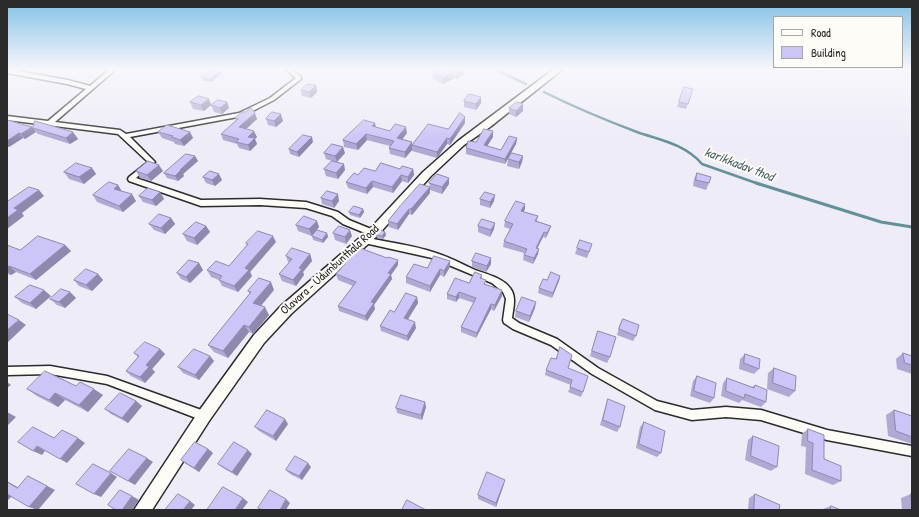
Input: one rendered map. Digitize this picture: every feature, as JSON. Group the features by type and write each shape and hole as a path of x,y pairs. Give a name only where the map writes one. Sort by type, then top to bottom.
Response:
{"main road":[{"name":"Olavara - Udumbunthala Road","path":"142,510 204,416 258,339 286,310 368,237 428,174 461,143 527,93"}],"street":[{"path":"50,123 84,93"},
{"path":"127,136 241,115 280,93"},
{"path":"7,118 120,132 127,136 152,162 131,179 134,181 201,203 260,202 306,205 335,214 368,237 433,255 495,281 507,290 510,299 507,320 516,326 554,342 595,371 655,405 692,415 726,412 760,415 827,435 912,451"},
{"path":"7,371 50,370 107,380 204,416"}],"building":[{"path":"682,93 692,93 688,104 679,102"},
{"path":"469,94 481,97 476,104 464,101"},
{"path":"199,96 209,99 201,105 190,102"},
{"path":"218,100 227,102 220,108 211,105"},
{"path":"517,102 523,104 516,111 509,108"},
{"path":"251,108 255,113 239,127 254,131 248,137 255,138 248,145 236,142 239,139 221,134 238,119 235,118 242,112 245,112"},
{"path":"272,112 281,114 274,121 266,119"},
{"path":"460,113 465,117 450,139 447,138 437,152 412,145 428,124 448,129"},
{"path":"7,120 32,127 7,141"},
{"path":"364,120 375,123 372,126 390,131 395,124 406,127 397,138 412,142 405,152 389,148 394,141 366,134 356,144 343,140"},
{"path":"35,121 73,132 66,138 33,128"},
{"path":"167,125 190,132 180,140 172,137 173,136 158,132"},
{"path":"484,129 493,131 484,145 501,150 509,136 517,138 505,159 466,148 468,141 476,142"},
{"path":"303,135 312,137 297,152 289,149"},
{"path":"332,144 343,147 335,156 324,153"},
{"path":"512,153 523,156 519,162 508,159"},
{"path":"186,154 195,156 175,176 164,173"},
{"path":"148,161 159,165 147,175 136,171"},
{"path":"332,161 344,164 336,173 324,169"},
{"path":"76,163 92,168 79,177 64,172"},
{"path":"381,163 400,169 402,166 413,169 408,177 401,175 392,187 372,181 366,188 346,182 354,173 358,175 364,168 375,171"},
{"path":"210,171 219,174 212,180 203,177"},
{"path":"697,173 711,177 709,183 696,180"},
{"path":"437,174 449,178 442,187 429,183"},
{"path":"109,182 118,185 114,189 132,194 119,206 93,195"},
{"path":"420,184 430,187 397,224 388,221 400,206"},
{"path":"29,187 39,190 14,208 18,210 7,218 7,202"},
{"path":"148,188 160,192 152,200 139,196"},
{"path":"327,191 338,194 332,201 321,198"},
{"path":"485,192 495,195 490,202 480,199"},
{"path":"516,201 525,204 521,211 538,216 535,221 551,226 547,233 544,232 536,248 539,249 534,258 524,255 527,249 504,241 513,224 505,221"},
{"path":"354,206 363,209 359,215 349,212"},
{"path":"159,214 171,218 161,228 149,224"},
{"path":"304,216 317,221 309,229 296,225"},
{"path":"482,219 495,223 491,230 478,226"},
{"path":"196,222 206,226 194,238 183,234"},
{"path":"339,226 350,230 345,237 333,233"},
{"path":"317,230 327,233 322,240 312,236"},
{"path":"381,230 385,232 382,236 376,235"},
{"path":"258,231 273,236 245,268 249,270 234,286 219,280 222,276 207,270 216,261 229,266 248,244 246,243"},
{"path":"38,236 65,245 30,274 9,266 7,268 7,245 20,250"},
{"path":"580,240 592,244 589,252 577,248"},
{"path":"292,248 310,254 299,268 302,269 293,280 279,274 292,259 286,256"},
{"path":"360,248 387,258 398,260 388,273 391,274 371,302 374,303 365,316 338,306 356,282 336,274"},
{"path":"476,253 491,258 487,266 472,261"},
{"path":"434,256 450,261 444,271 440,269 430,286 406,277 414,264 427,268"},
{"path":"189,260 199,263 186,277 177,273"},
{"path":"86,269 98,274 86,285 74,280"},
{"path":"475,272 482,275 480,278 486,280 484,284 502,290 495,305 491,304 477,333 461,327 476,298 459,292 456,297 447,294 455,278 469,283"},
{"path":"551,272 560,276 553,293 539,288 543,279 547,280"},
{"path":"259,278 271,282 253,303 265,307 249,327 244,325 223,351 208,345 251,292 248,291"},
{"path":"30,285 44,290 30,303 15,297"},
{"path":"61,289 70,292 59,302 50,299"},
{"path":"406,293 417,297 404,318 415,322 407,336 380,326 390,310 394,312"},
{"path":"522,297 536,302 530,316 516,311"},
{"path":"7,314 19,320 7,330"},
{"path":"623,319 639,325 636,336 619,329"},
{"path":"598,331 616,337 610,357 592,351"},
{"path":"145,342 160,349 146,365 149,367 140,377 126,371 139,356 134,353"},
{"path":"560,347 572,355 568,368 588,376 583,392 570,387 572,380 546,370 551,358 556,359"},
{"path":"194,349 210,356 195,375 178,367"},
{"path":"903,353 912,356 912,365 905,363"},
{"path":"745,354 760,359 759,369 744,363"},
{"path":"774,368 796,376 795,391 773,383"},
{"path":"45,371 76,386 80,382 94,389 79,405 55,393 49,400 27,389"},
{"path":"697,376 716,383 714,398 694,391"},
{"path":"727,378 754,388 755,385 767,390 766,402 745,394 744,398 726,391"},
{"path":"120,393 136,401 122,418 105,409"},
{"path":"401,395 425,402 421,415 396,408"},
{"path":"608,399 625,406 620,427 603,420"},
{"path":"267,410 285,419 273,436 255,427"},
{"path":"894,410 912,416 912,437 896,431"},
{"path":"644,422 665,431 661,453 639,444"},
{"path":"33,427 54,438 62,430 78,438 60,459 37,446 33,451 18,442"},
{"path":"808,429 824,435 824,459 841,466 841,481 812,470 813,443 808,441"},
{"path":"753,436 779,446 777,467 751,456"},
{"path":"195,442 208,449 194,468 181,460"},
{"path":"234,442 248,450 232,472 218,464"},
{"path":"129,449 147,458 128,481 110,471"},
{"path":"295,456 308,463 299,476 286,470"},
{"path":"93,464 111,473 94,494 76,484"},
{"path":"487,472 505,480 496,503 478,495"},
{"path":"28,476 47,486 29,507 7,494 7,482 17,488"},
{"path":"223,487 243,498 235,510 207,510"},
{"path":"120,490 132,496 122,510 116,510 108,505"},
{"path":"270,490 286,499 280,510 262,510 258,508"},
{"path":"178,494 190,501 183,510 165,510"},
{"path":"755,494 780,505 779,510 754,510"},
{"path":"407,500 426,510 402,510"},
{"path":"831,506 841,510 831,510"}],"waterway":[{"name":"karikkadav thod","path":"546,93 601,118 680,147 695,157 702,164 757,183"},
{"name":"karikkadav thod","path":"757,183 881,222 912,227"}]}
